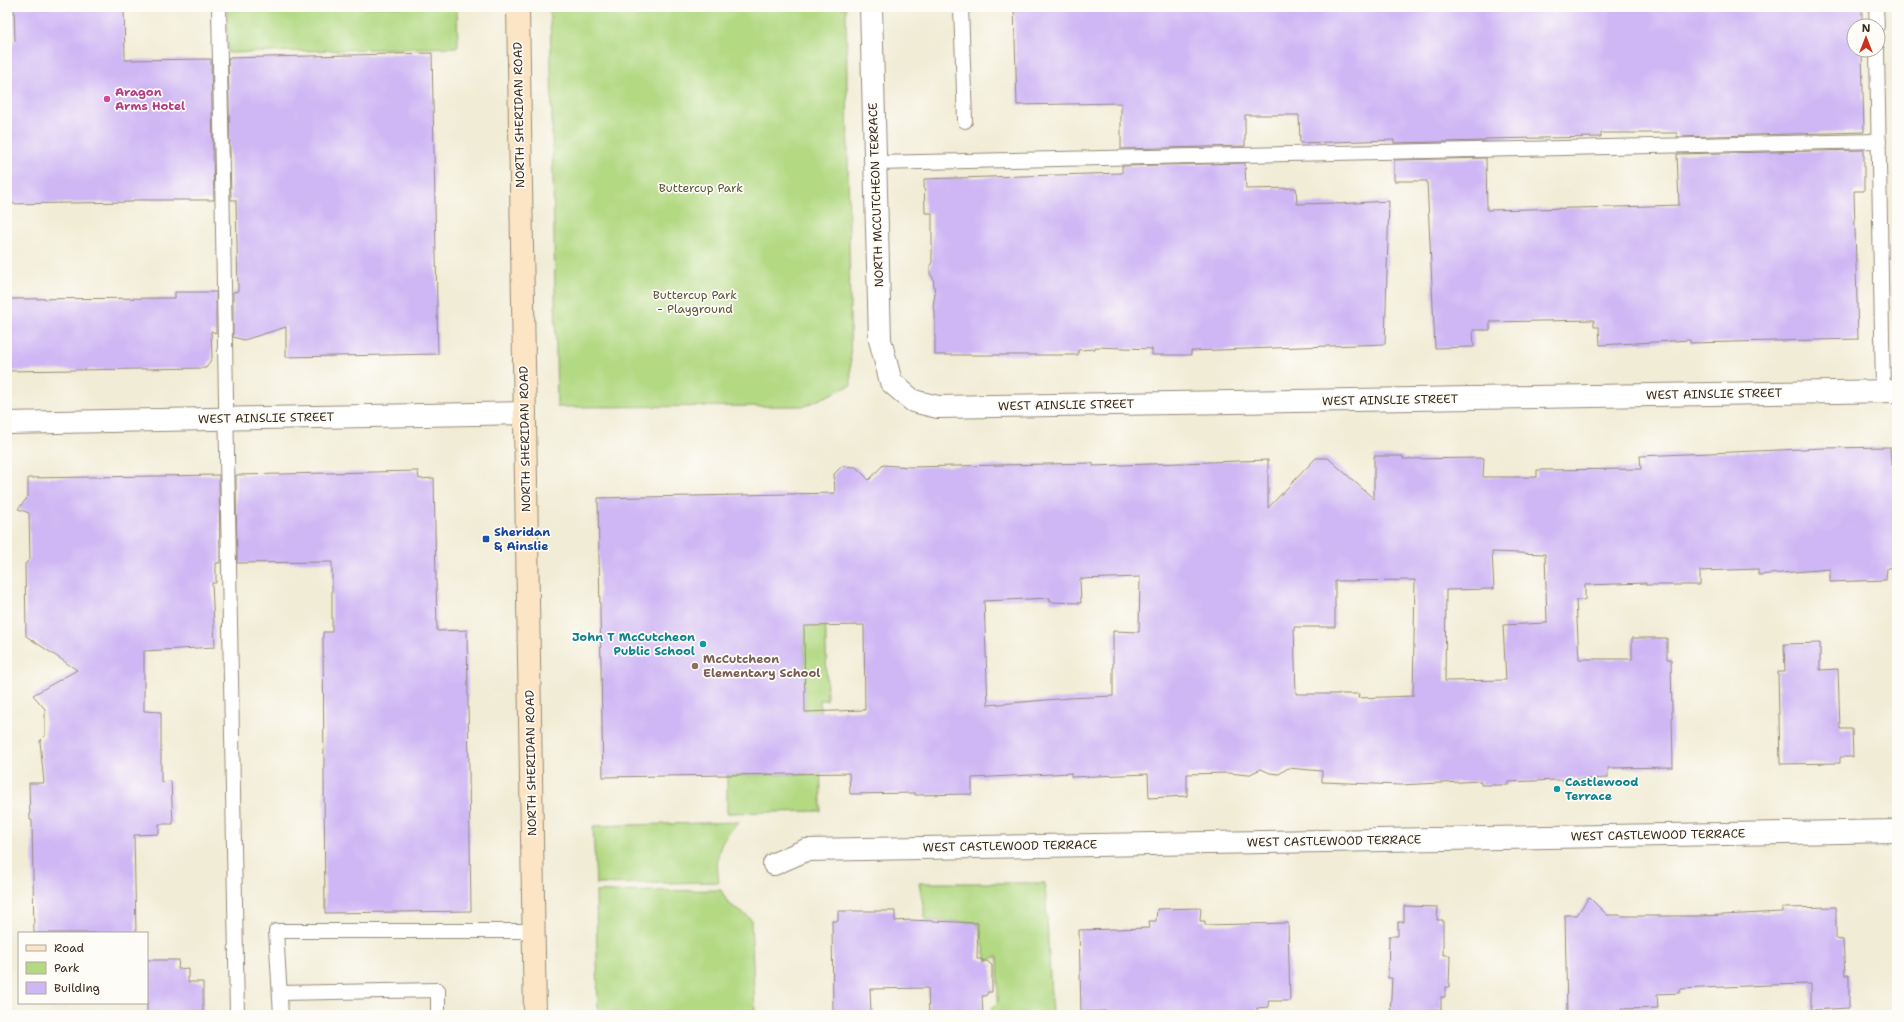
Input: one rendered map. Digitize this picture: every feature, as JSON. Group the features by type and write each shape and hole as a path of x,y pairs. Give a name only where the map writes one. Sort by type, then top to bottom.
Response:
{"main road":[{"name":"NORTH SHERIDAN ROAD","path":"518,7 535,1015"}],"street":[{"name":"NORTH MCCUTCHEON TERRACE","path":"871,7 880,340 892,382"},
{"name":"WEST AINSLIE STREET","path":"892,382 913,401 938,407 1890,391"},
{"name":"WEST AINSLIE STREET","path":"7,423 226,420 525,413"},
{"name":"WEST CASTLEWOOD TERRACE","path":"774,864 806,850 1897,831"}],"lane":[{"path":"219,7 237,1015"},
{"path":"961,7 965,121"},
{"path":"1876,7 1877,18"},
{"path":"1877,58 1879,141 1890,391"},
{"path":"876,162 1879,141"},
{"path":"281,1015 276,931 534,931"},
{"path":"280,993 438,990 438,1015"}],"green space":[{"path":"227,7 457,7 458,47 228,53"},
{"name":"Buttercup Park","path":"550,7 846,7 851,385 805,406 557,407"},
{"path":"803,585 825,586 827,700 820,700 821,811 727,813 727,775 806,774"},
{"path":"740,822 727,835 720,849 718,856 719,882 596,884 593,826"},
{"path":"919,883 1045,883 1052,1015 985,1015 998,1002 998,956 987,961 978,923 926,920"},
{"path":"721,890 728,903 751,919 755,1015 598,1015 596,892"}],"building":[{"path":"14,7 124,7 125,60 211,59 214,200 133,200 133,202 7,204 7,61 10,61 9,44 15,41"},
{"path":"1014,7 1862,7 1862,18 1846,18 1846,58 1862,58 1864,132 1677,137 1677,133 1601,133 1601,137 1485,139 1485,141 1394,143 1394,140 1300,143 1299,115 1245,115 1245,146 1121,149 1121,103 1017,105"},
{"path":"432,53 438,354 286,357 286,327 244,340 233,337 233,292 238,291 236,200 231,200 228,58"},
{"path":"1864,150 1864,191 1854,191 1858,339 1690,343 1690,340 1600,345 1599,327 1594,327 1594,320 1490,322 1490,330 1473,330 1474,347 1435,348 1427,181 1394,181 1394,160 1486,158 1487,210 1679,205 1677,154"},
{"path":"1245,163 1246,189 1296,188 1297,204 1337,204 1389,201 1385,344 1191,351 1191,355 1152,355 1152,349 1095,347 1095,349 1078,350 1078,355 935,355 935,311 933,306 935,294 933,278 930,274 930,266 932,262 932,213 925,213 924,179 1122,173 1122,166"},
{"path":"175,292 216,292 216,333 211,331 212,358 206,368 7,371 7,299 175,298"},
{"path":"1890,447 1891,465 1897,464 1897,567 1887,568 1886,580 1830,582 1830,569 1758,575 1758,569 1700,571 1700,585 1646,585 1646,583 1585,585 1585,600 1576,600 1579,659 1632,659 1632,638 1667,638 1667,659 1671,659 1673,767 1608,768 1608,778 1508,782 1508,785 1481,785 1481,781 1400,785 1322,782 1322,771 1288,768 1279,774 1270,773 1261,769 1248,775 1228,773 1187,774 1187,796 1149,798 1148,774 1071,777 1071,773 972,778 972,794 915,795 915,793 850,794 849,773 603,777 598,498 835,493 834,474 842,466 856,467 869,480 883,465 910,467 1093,463 1093,466 1268,460 1268,508 1316,458 1328,458 1374,499 1374,456 1403,456 1403,459 1484,458 1483,477 1537,477 1537,470 1641,469 1640,456 1825,448","holes":["1492,552 1545,554 1547,623 1503,625 1506,680 1445,681 1446,590 1494,589","1140,577 1139,632 1113,631 1113,696 988,705 984,601 1050,598 1050,602 1081,603 1080,579","1415,580 1413,696 1358,698 1359,694 1296,694 1294,627 1335,627 1335,581","864,625 865,710 805,712 804,626"]},
{"path":"418,471 419,479 434,478 437,631 467,630 471,911 325,913 323,632 332,632 332,562 237,563 236,475"},
{"path":"219,475 220,563 216,563 216,583 212,583 215,647 144,651 144,711 161,712 161,782 171,781 173,824 159,824 159,834 134,835 136,932 34,932 32,820 30,820 29,783 44,783 40,741 45,736 45,709 33,695 77,670 26,636 25,564 30,559 29,513 18,509 28,497 28,478"},
{"path":"1820,643 1820,670 1838,669 1840,729 1852,729 1853,757 1840,757 1840,763 1780,764 1778,672 1785,672 1784,644"},
{"path":"1589,897 1607,915 1621,916 1703,916 1782,912 1782,908 1836,907 1836,939 1843,940 1845,975 1849,975 1849,1008 1811,1010 1811,984 1769,985 1680,989 1680,993 1657,994 1658,1008 1621,1009 1621,1015 1567,1015 1565,915 1577,915"},
{"path":"1404,906 1438,907 1437,920 1443,920 1443,955 1450,955 1449,987 1445,987 1445,997 1441,997 1441,1010 1435,1009 1434,1015 1390,1015 1392,978 1388,978 1389,936 1398,936 1398,922 1404,922"},
{"path":"1201,908 1200,921 1205,921 1205,925 1288,923 1290,1001 1268,1001 1269,1007 1257,1008 1257,1015 1105,1015 1105,1011 1081,1012 1079,930 1150,928 1149,921 1156,921 1157,909"},
{"path":"838,911 895,911 895,921 910,920 978,923 977,959 987,961 992,965 992,992 988,992 986,996 982,996 983,1015 929,1015 928,988 870,989 871,1014 833,1014 832,921 838,921"},
{"path":"148,960 179,960 178,969 188,968 188,982 203,982 203,1015 147,1015"}],"place":[{"name":"Aragon Arms Hotel","path":"107,99"},
{"name":"Sheridan & Ainslie","path":"486,539"},
{"name":"John T McCutcheon Public School","path":"703,644"},
{"name":"McCutcheon Elementary School","path":"695,666"},
{"name":"Castlewood Terrace","path":"1557,789"}],"park label":[{"name":"Buttercup Park - Playground","path":"695,302"}]}
